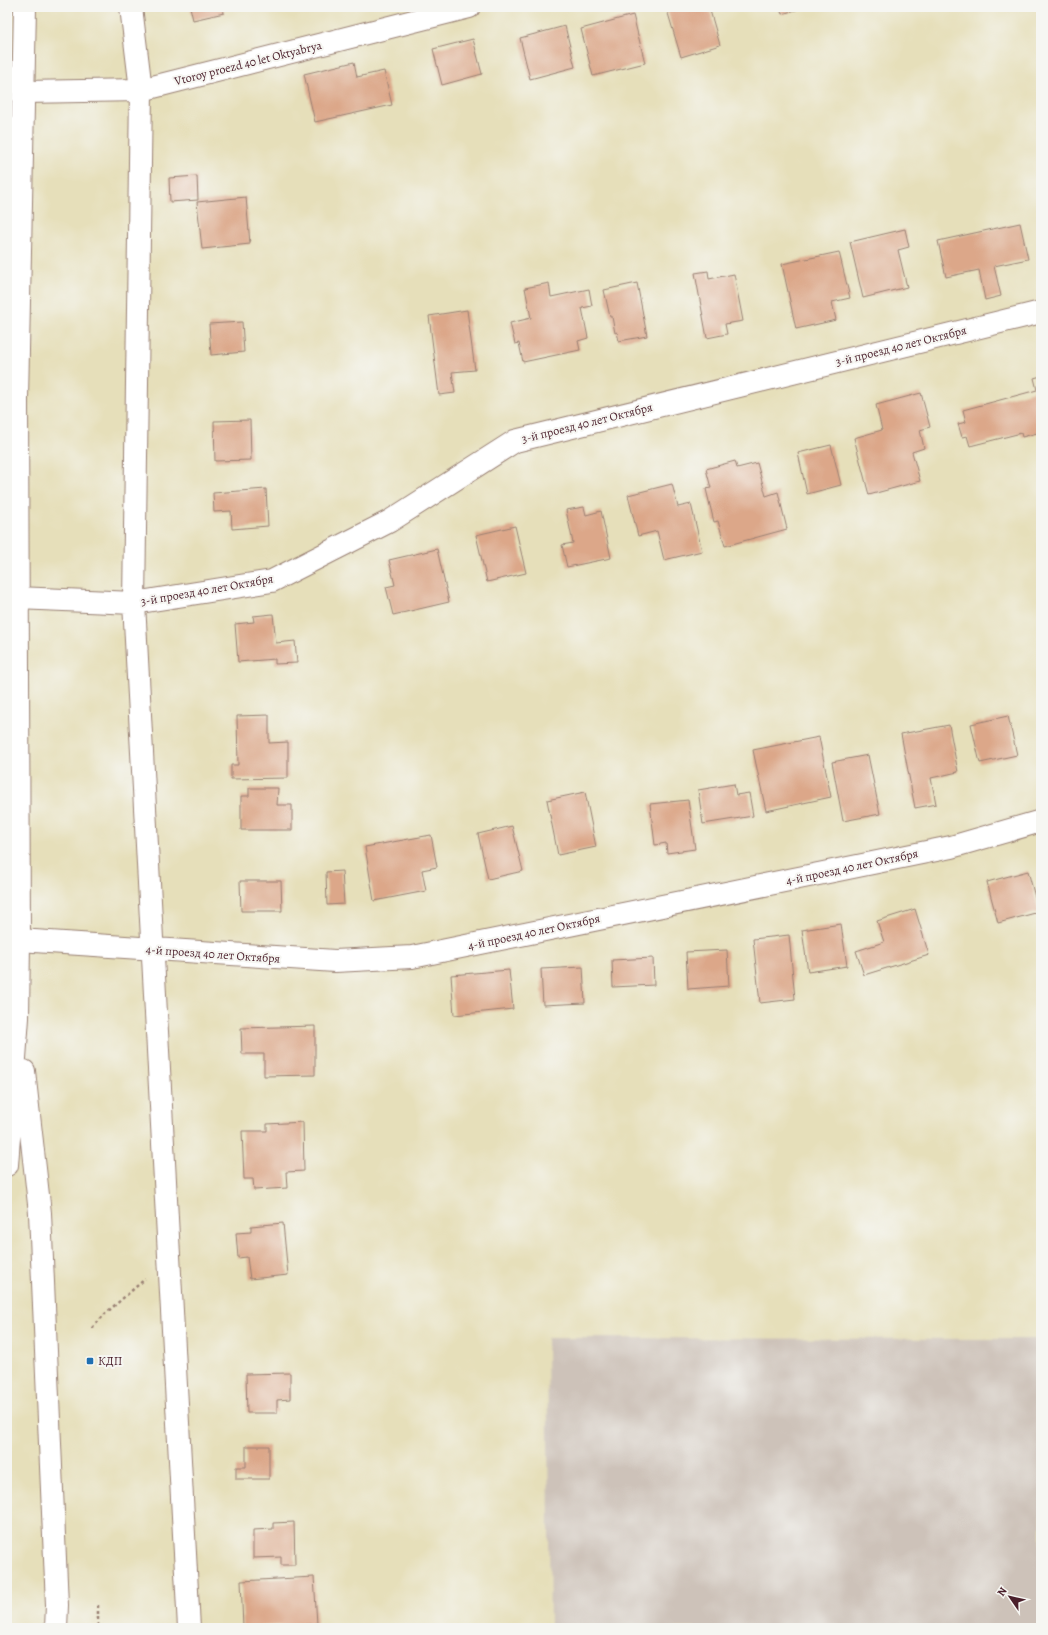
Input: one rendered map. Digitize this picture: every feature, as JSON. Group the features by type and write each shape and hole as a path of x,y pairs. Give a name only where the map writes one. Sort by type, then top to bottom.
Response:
{"street":[{"path":"7,1165 18,1018 17,598 12,400 24,92 25,7"},
{"path":"131,7 141,90 134,603 189,1628"},
{"name":"Vtoroy proezd 40 let Oktyabrya","path":"24,92 141,90 469,7"},
{"name":"3-й проезд 40 лет Октября","path":"17,598 134,603 272,582 390,521 516,441 1041,312"},
{"name":"4-й проезд 40 лет Октября","path":"19,940 335,961 412,957 950,847 1041,822"},
{"path":"18,1018 40,1213 57,1605 56,1628"}],"path":[{"path":"92,1328 106,1313 170,1257"},
{"path":"98,1605 98,1628"}],"shaded area":[{"path":"547,1338 1041,1339 1041,1628 550,1628"}],"building":[{"path":"190,7 223,7 224,13 193,20"},
{"path":"677,7 709,7 720,45 681,57 667,10"},
{"path":"779,7 806,7 782,14"},
{"path":"633,15 645,63 593,76 581,29"},
{"path":"565,26 575,67 530,79 520,38"},
{"path":"473,39 482,74 442,85 433,49"},
{"path":"354,62 357,77 384,71 392,105 315,122 304,74"},
{"path":"197,176 198,200 170,202 169,178"},
{"path":"246,197 250,244 202,249 197,202"},
{"path":"1020,223 1028,259 994,266 1001,296 985,300 979,270 946,277 938,241"},
{"path":"905,229 909,247 898,250 907,287 863,298 850,242"},
{"path":"839,252 850,298 832,302 836,320 796,329 782,264"},
{"path":"708,271 709,279 734,274 743,321 725,324 727,334 707,338 695,273"},
{"path":"549,283 551,297 589,289 592,306 582,308 588,338 578,341 580,350 523,362 519,343 515,344 510,323 531,318 525,288"},
{"path":"637,283 647,336 619,341 617,332 615,333 612,317 610,317 604,290"},
{"path":"467,310 475,370 452,372 455,393 439,395 429,316"},
{"path":"242,322 244,352 211,355 209,324"},
{"path":"1041,376 1041,432 1022,437 1021,433 970,446 967,436 962,437 958,424 966,422 963,410 1037,390 1034,378"},
{"path":"921,393 930,427 920,430 924,448 912,452 920,481 869,495 854,438 882,430 876,405"},
{"path":"250,420 251,460 215,461 214,421"},
{"path":"831,445 841,485 807,494 798,453"},
{"path":"735,461 737,468 757,463 766,496 778,492 787,529 725,546 718,521 714,522 706,489 711,488 706,469"},
{"path":"672,484 678,507 691,504 702,551 664,560 657,531 638,536 628,495"},
{"path":"266,489 268,526 232,529 231,511 214,512 213,493"},
{"path":"584,507 586,515 601,511 611,558 567,567 562,545 573,543 566,510"},
{"path":"515,526 526,573 487,582 476,535"},
{"path":"437,549 449,602 393,615 386,587 395,585 389,560"},
{"path":"273,614 276,643 295,641 297,663 275,664 275,659 238,662 235,624 254,622 253,616"},
{"path":"269,715 269,743 288,742 288,778 231,779 231,765 238,765 237,716"},
{"path":"1008,716 1017,755 980,763 971,724"},
{"path":"949,725 958,772 931,778 936,804 915,808 901,734"},
{"path":"819,737 831,797 766,811 753,750"},
{"path":"868,755 880,814 843,821 832,762"},
{"path":"734,784 736,795 749,793 753,816 703,824 698,790"},
{"path":"249,788 278,788 277,805 292,805 292,830 241,830 241,796 249,796"},
{"path":"585,792 596,847 558,855 547,800"},
{"path":"688,800 695,849 667,853 666,843 655,845 650,804"},
{"path":"512,826 523,871 488,879 478,834"},
{"path":"431,835 437,867 422,870 426,891 374,901 365,847"},
{"path":"342,871 344,904 327,905 326,872"},
{"path":"1028,871 1039,912 998,923 987,882"},
{"path":"240,881 281,881 282,911 241,911"},
{"path":"915,909 929,955 864,975 856,951 884,942 877,921"},
{"path":"841,924 847,966 808,972 802,930"},
{"path":"789,935 795,999 760,1003 753,939"},
{"path":"727,950 729,986 688,989 686,952"},
{"path":"653,958 654,985 613,987 612,960"},
{"path":"583,967 585,1003 543,1005 541,969"},
{"path":"509,970 513,1009 454,1015 451,975"},
{"path":"315,1026 315,1075 264,1076 264,1054 242,1054 241,1028"},
{"path":"303,1122 304,1171 286,1172 287,1188 254,1190 253,1179 244,1179 242,1131 267,1131 267,1124"},
{"path":"283,1223 288,1275 250,1279 247,1257 238,1258 236,1233 251,1232 251,1226"},
{"path":"290,1373 290,1399 277,1400 277,1413 247,1413 246,1374"},
{"path":"246,1446 269,1446 269,1479 236,1479 236,1467 246,1467"},
{"path":"294,1522 295,1565 281,1565 281,1557 253,1558 253,1530 273,1529 273,1523"},
{"path":"314,1577 317,1624 243,1627 241,1581"}],"place":[{"name":"КДП","path":"90,1361"}]}
